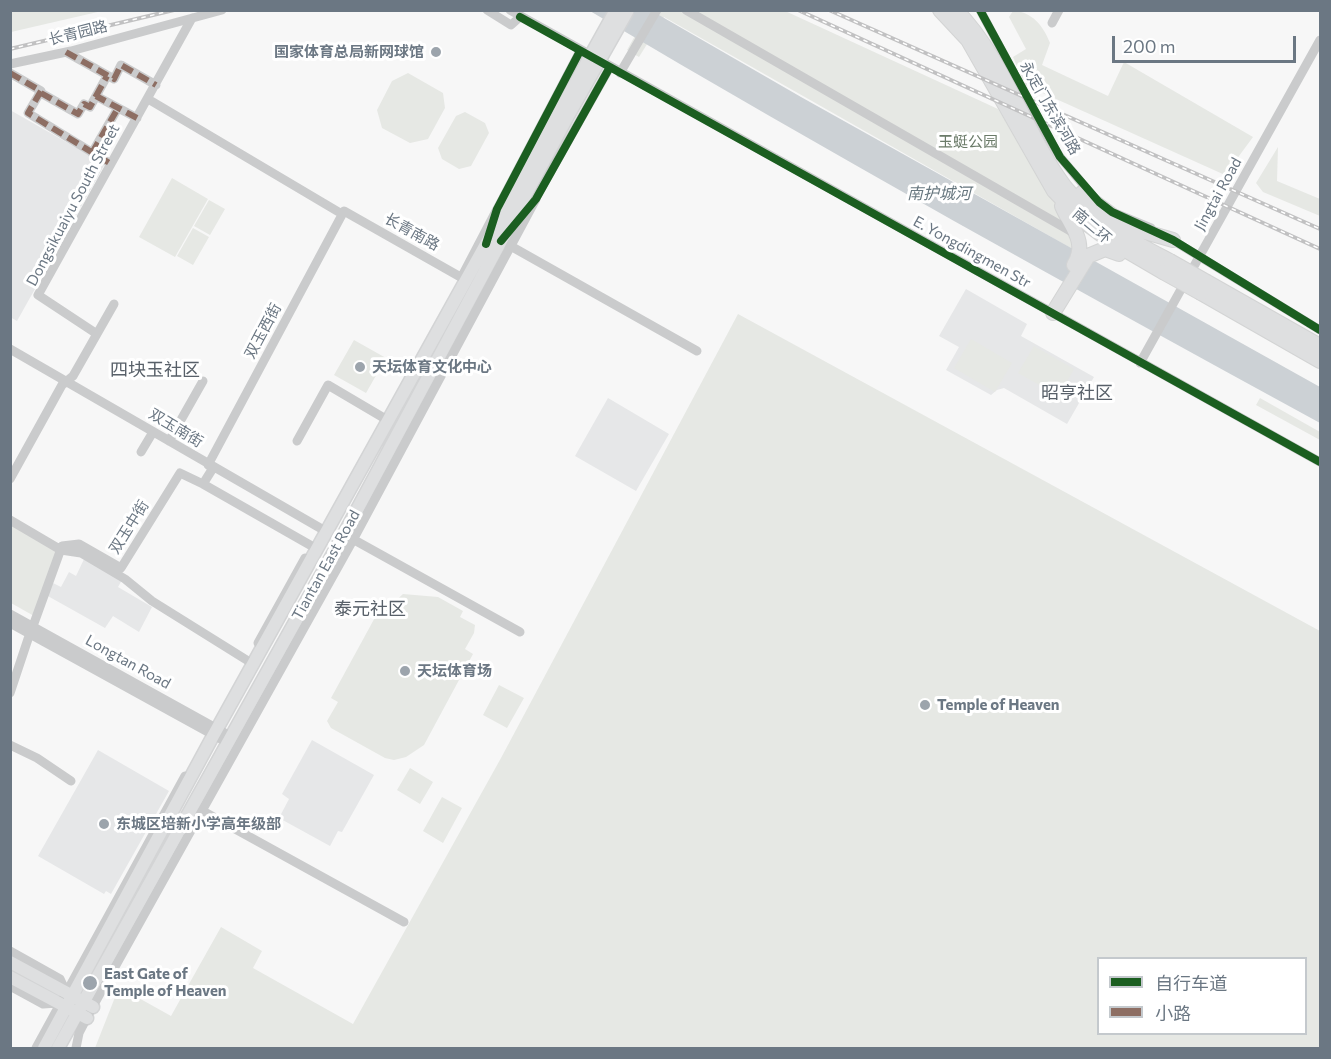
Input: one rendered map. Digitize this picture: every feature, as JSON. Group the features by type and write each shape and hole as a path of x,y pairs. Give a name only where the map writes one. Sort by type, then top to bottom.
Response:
{"highway":[{"name":"南二环","path":"940,10 968,40 1054,191 1083,221 1101,235 1320,346"},
{"name":"南二环","path":"956,10 976,34 1067,189 1092,214 1166,267"},
{"path":"1039,144 1074,186 1110,215 1128,227 1173,240"},
{"path":"1051,311 1078,258 1079,238 1054,191"},
{"path":"1060,295 1083,262 1095,251 1113,251 1166,267"},
{"name":"南二环","path":"1204,288 1320,361"}],"main road":[{"path":"565,112 616,10"},
{"path":"565,112 628,10"},
{"name":"Tiantan East Road","path":"75,1004 213,730 250,662 387,420 464,278 565,112"},
{"name":"Tiantan East Road","path":"75,1004 198,809 230,740 348,537 506,244 565,112"},
{"path":"10,962 75,1004"},
{"path":"10,976 75,1004"},
{"path":"44,1048 75,1004"},
{"path":"58,1048 75,1004"}],"street":[{"name":"长青园路","path":"10,64 66,52 222,10"},
{"path":"487,10 511,25 520,17"},
{"name":"E. Yongdingmen Str","path":"510,10 1320,462"},
{"path":"595,58 622,10"},
{"path":"620,73 657,10"},
{"path":"686,10 1079,238"},
{"name":"永定门东滨河路","path":"980,10 1048,137 1082,184 1112,212 1173,240 1320,330"},
{"path":"1052,23 1059,10"},
{"name":"Dongsikuaiyu South Street","path":"97,334 38,295 192,18"},
{"name":"Jingtai Road","path":"1140,363 1320,40"},
{"path":"464,278 497,209 580,51"},
{"path":"66,52 114,79 121,65 156,85"},
{"path":"610,67 536,199 506,244 697,351"},
{"path":"10,73 78,114 84,104 90,107 108,76"},
{"path":"568,73 598,89"},
{"path":"40,93 28,113 111,164"},
{"path":"96,96 137,118"},
{"name":"长青南路","path":"148,99 343,213 464,278"},
{"path":"92,153 118,108"},
{"path":"486,244 497,209"},
{"name":"双玉西街","path":"211,467 221,431 343,213"},
{"path":"10,479 66,380 73,376 114,304"},
{"name":"双玉南街","path":"10,349 324,531"},
{"path":"169,441 203,381"},
{"path":"297,441 328,386 387,420"},
{"path":"141,452 153,432"},
{"path":"211,467 203,484 315,547"},
{"name":"双玉中街","path":"61,549 62,546 79,544 121,568 180,473 203,484"},
{"path":"10,520 61,549 81,553 125,579 152,602 250,662"},
{"path":"404,922 198,809 348,537 520,632"},
{"path":"10,693 61,549"},
{"name":"Longtan Road","path":"10,614 31,630 230,740"},
{"name":"Longtan Road","path":"10,623 31,630"},
{"path":"10,745 37,758 71,781"},
{"path":"10,951 60,979 75,1004 79,1033 76,1048"},
{"path":"10,986 43,1004 75,1004"},
{"path":"36,1048 75,1004"}],"shaded area":[{"path":"10,110 105,164 17,321 10,317"},
{"path":"966,289 1027,324 1021,336 1094,377 1067,424 1004,388 991,395 946,370 959,347 939,336"},
{"path":"608,398 669,434 636,491 575,456"},
{"path":"85,557 122,580 118,587 152,607 139,632 113,616 105,628 46,595 53,583 61,587 69,572 76,576"},
{"path":"312,740 374,775 342,832 338,831 330,846 279,818 289,799 282,794"},
{"name":"东城区培新小学高年级部","path":"98,750 169,791 111,894 106,891 104,894 38,856"}],"green space":[{"path":"11,10 102,10 102,11 11,32"},
{"name":"玉蜓公园","path":"783,10 998,109 1071,227 1076,251 664,17 639,57 627,50 649,11"},
{"path":"1013,11 1031,17 1041,26 1047,37 1050,43 1042,65 1108,96 1124,62 1253,137 1225,175 1025,85 1013,57 1026,49 1009,17"},
{"path":"408,73 443,93 445,108 428,139 410,143 382,128 377,110 392,81"},
{"path":"465,112 485,123 489,133 471,166 459,169 442,159 438,148 456,116"},
{"path":"1278,147 1277,181 1320,199 1320,216 1263,192 1256,183"},
{"path":"172,178 208,199 175,257 139,237"},
{"path":"209,200 225,209 210,235 194,226"},
{"path":"193,228 209,237 193,265 177,256"},
{"name":"Temple of Heaven","path":"738,314 1320,631 1320,1048 95,1048 119,987 171,1016 221,927 262,951 253,968 353,1024 501,758"},
{"path":"971,339 1012,363 995,392 954,368"},
{"name":"天坛体育文化中心","path":"354,340 386,358 366,393 334,375"},
{"path":"1034,346 1074,369 1059,396 1018,373"},
{"path":"1260,398 1320,432 1320,440 1256,405"},
{"path":"11,522 57,552 34,616 11,603"},
{"name":"天坛体育场","path":"403,594 438,597 463,611 460,617 475,625 474,633 465,649 473,654 424,745 406,757 394,760 385,758 331,728 327,721 338,702 331,698 384,601 391,605"},
{"path":"499,685 524,698 507,728 483,715"},
{"path":"410,768 433,782 420,804 397,790"},
{"path":"442,797 462,808 443,843 423,831"}],"water":[{"name":"南护城河","path":"590,11 652,11 801,97 1320,387 1320,423 862,169"}],"railway":[{"path":"10,49 174,10"},
{"path":"798,10 1320,249"},
{"path":"829,10 1320,229"}],"marked path":[{"path":"66,52 114,79 121,65 156,85"},
{"path":"10,73 41,91 28,113 111,164"},
{"path":"96,96 107,76"},
{"path":"41,93 78,114 84,104 90,107 96,96 137,118"},
{"path":"92,153 118,108"}],"cycle path":[{"path":"980,10 1060,157 1099,202 1112,212 1173,240 1320,330"},
{"path":"520,17 1320,462"},
{"path":"486,244 497,209 580,51"},
{"path":"501,241 536,199 610,67"}],"place":[{"name":"国家体育总局新网球馆","path":"436,52"},
{"name":"天坛体育文化中心","path":"360,367"},
{"name":"天坛体育场","path":"405,671"},
{"name":"Temple of Heaven","path":"925,705"},
{"name":"东城区培新小学高年级部","path":"104,824"},
{"name":"East Gate of Temple of Heaven","path":"90,983"}],"district":[{"name":"四块玉社区","path":"155,370"},
{"name":"昭亨社区","path":"1077,393"},
{"name":"泰元社区","path":"370,609"}]}
